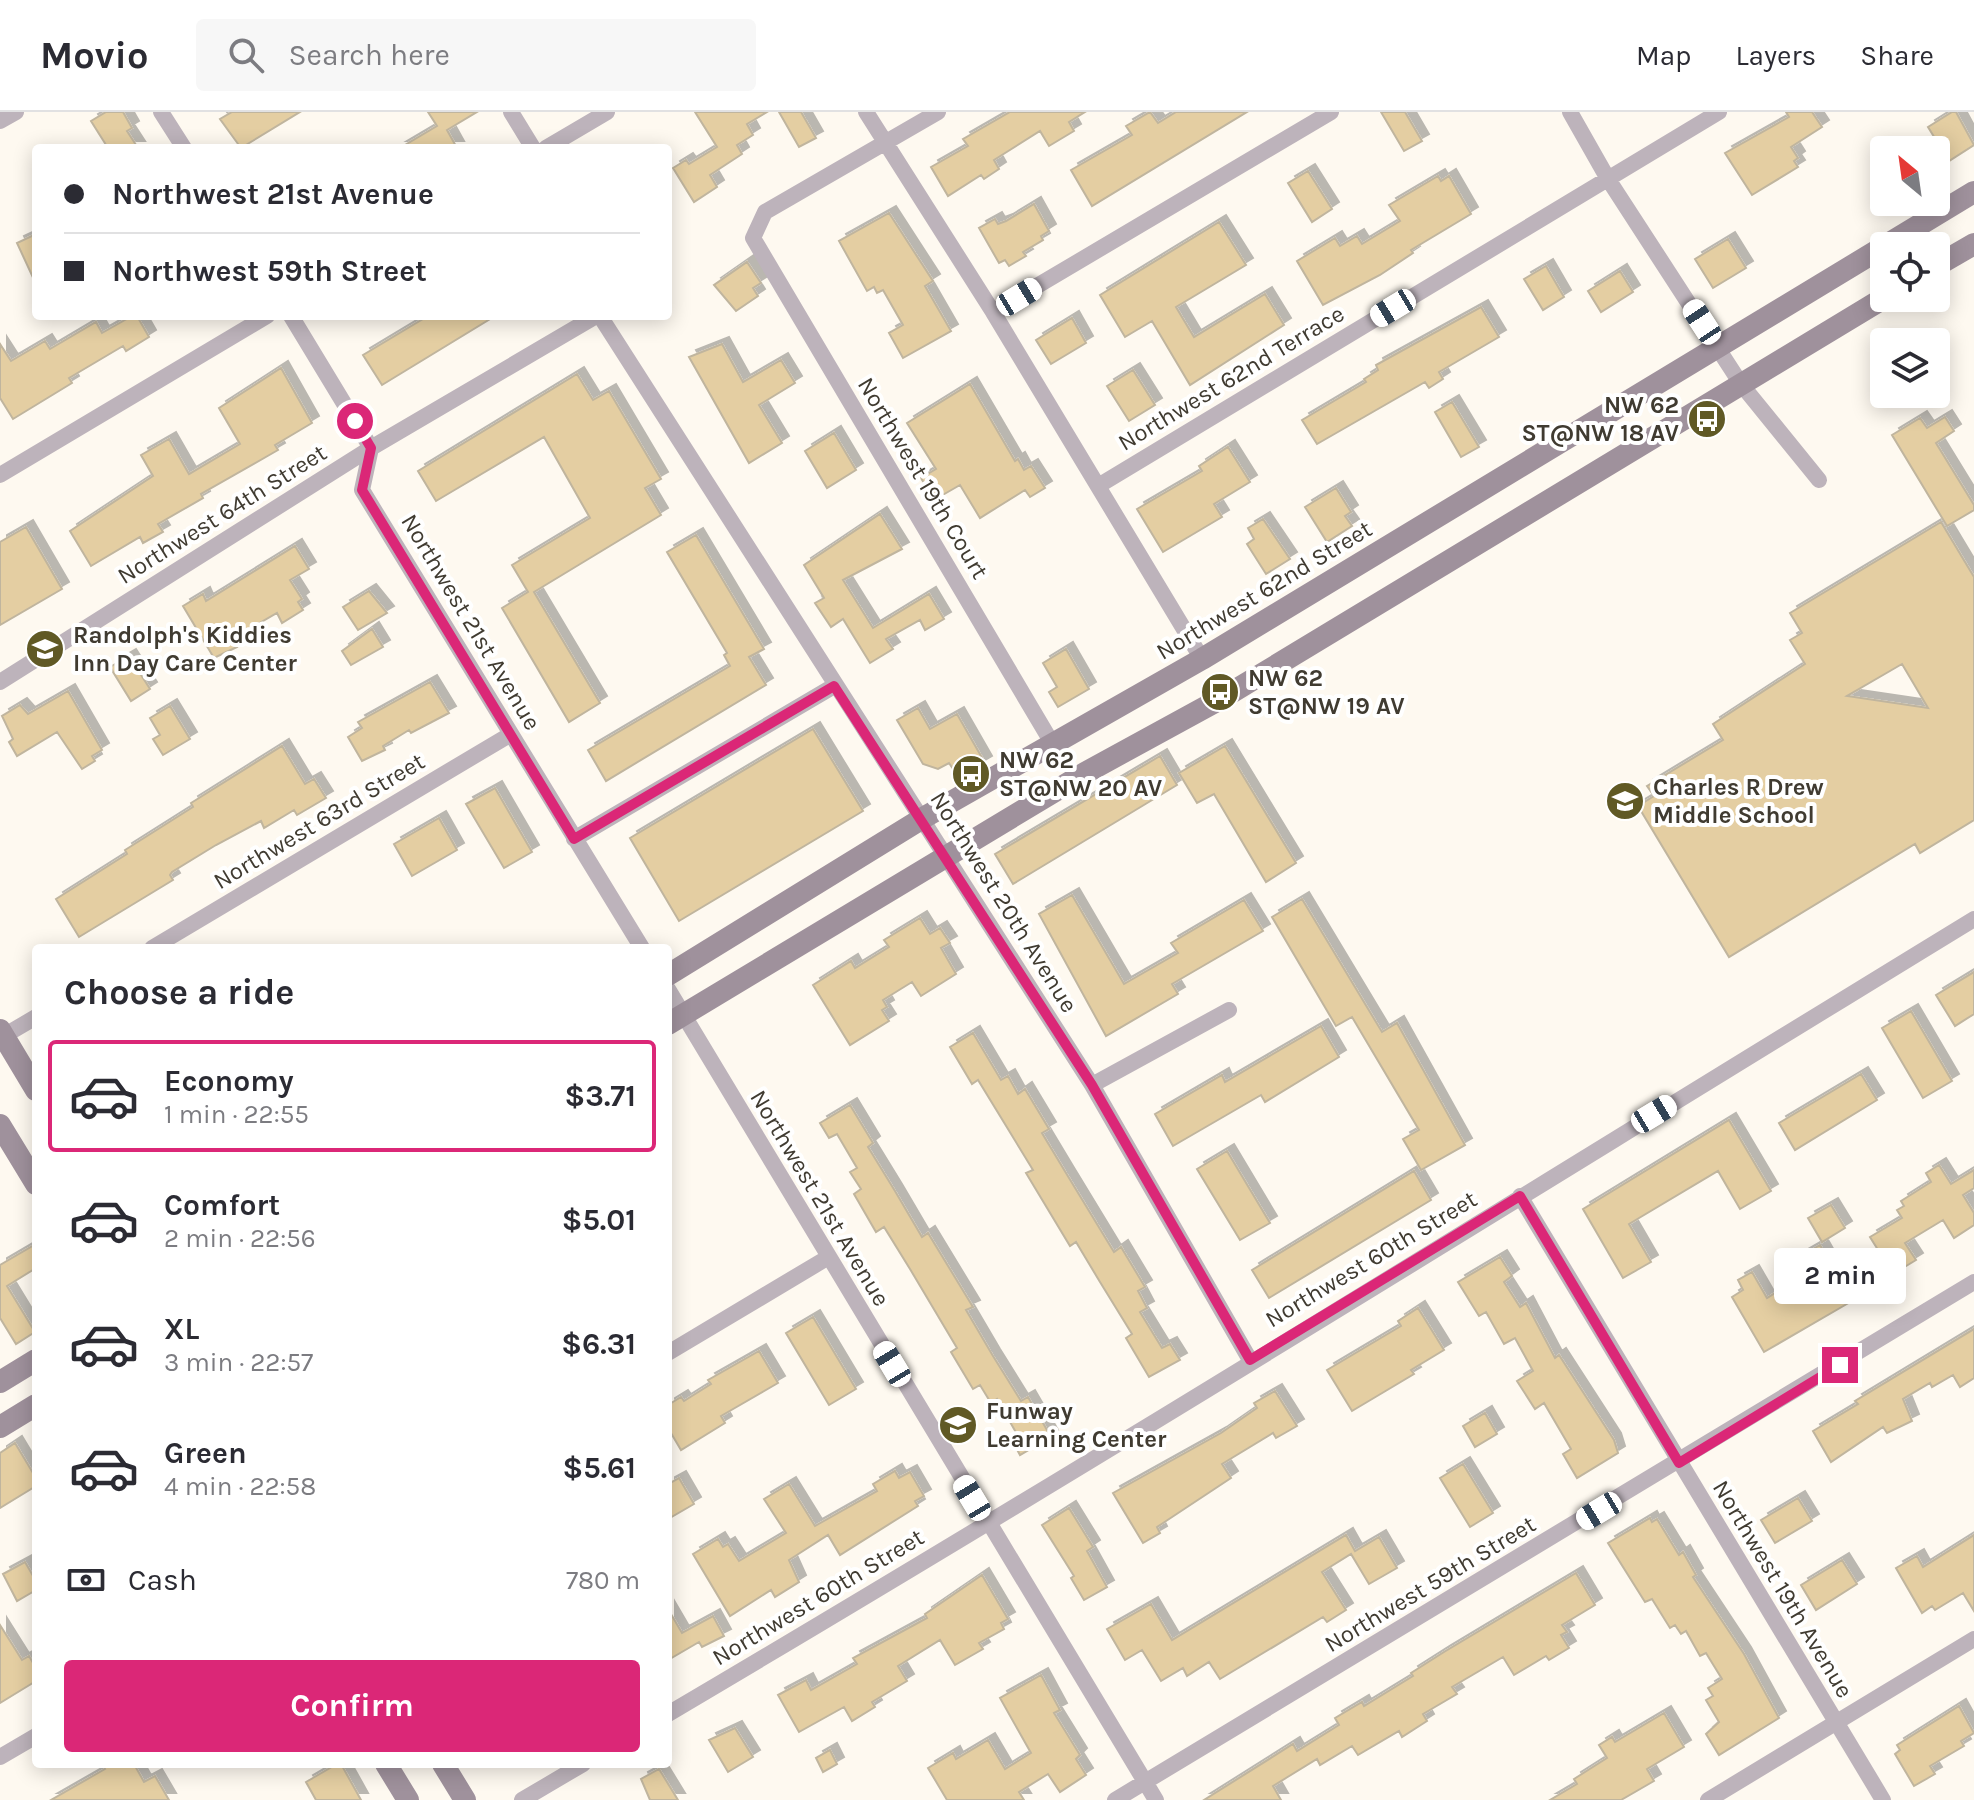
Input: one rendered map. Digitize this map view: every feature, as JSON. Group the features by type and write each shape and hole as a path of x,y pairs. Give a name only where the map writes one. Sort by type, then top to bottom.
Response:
{"main road":[{"name":"Northwest 62nd Street","path":"672,973 923,818 1202,659 1974,192"},
{"path":"1950,258 1974,244"},
{"path":"676,1019 1085,773 1224,697 1870,306"},
{"path":"1,1035 32,1084"},
{"path":"0,1125 32,1177"},
{"path":"0,1382 32,1362"},
{"path":"0,1427 32,1407"},
{"path":"388,1768 408,1800"},
{"path":"445,1768 465,1800"}],"street":[{"path":"0,121 16,112"},
{"path":"161,112 181,144"},
{"path":"511,112 531,144"},
{"path":"553,144 607,112"},
{"path":"866,112 993,312 1202,659"},
{"path":"885,144 938,112"},
{"path":"993,312 1331,112"},
{"path":"1570,112 1608,179 1741,384 1819,480"},
{"name":"Northwest 62nd Terrace","path":"1098,486 1719,112"},
{"name":"Northwest 19th Court","path":"885,144 765,212 753,238 1052,743"},
{"path":"0,475 260,320"},
{"path":"293,320 371,448"},
{"name":"Northwest 64th Street","path":"0,682 371,448 591,320"},
{"name":"Northwest 20th Avenue","path":"601,320 1092,1085 1250,1360"},
{"name":"Northwest 21st Avenue","path":"371,448 362,490 640,944"},
{"path":"574,839 834,686"},
{"name":"Northwest 63rd Street","path":"159,944 511,734"},
{"name":"Northwest 60th Street","path":"672,1712 989,1524 1250,1360 1974,919"},
{"path":"1092,1085 1229,1010"},
{"path":"1,1035 32,1019"},
{"name":"Northwest 21st Avenue","path":"676,1019 827,1258 1156,1800"},
{"name":"Northwest 19th Avenue","path":"1520,1196 1883,1800"},
{"path":"672,1351 827,1258"},
{"name":"Northwest 59th Street","path":"1115,1800 1679,1463 1974,1282"},
{"path":"1708,1800 1974,1639"},
{"path":"0,1757 32,1738"},
{"path":"522,1800 576,1768"}],"building":[{"path":"106,112 123,112 132,128 127,131 135,144 105,144 91,121"},
{"path":"232,112 300,112 248,144 238,144 220,119"},
{"path":"428,112 477,112 447,130 455,144 407,144 437,126"},
{"path":"695,112 767,112 747,124 753,135 737,145 742,154 710,175 717,187 694,202 673,168 686,160 689,164 717,147"},
{"path":"779,112 801,112 816,138 799,147"},
{"path":"1010,112 1085,112 1069,122 1074,131 1049,146 1040,131 994,160 999,169 984,179 981,175 948,196 931,167 968,146 963,139"},
{"path":"1150,112 1158,123 1176,112 1247,112 1092,206 1071,170 1132,135 1126,126"},
{"path":"1381,112 1405,112 1422,141 1404,151"},
{"path":"1786,112 1812,112 1822,127 1791,147 1798,158 1794,161 1798,167 1752,195 1725,153 1789,117"},
{"path":"1956,112 1974,145 1950,160 1950,136 1934,136 1928,127"},
{"path":"1308,171 1332,209 1312,222 1288,183"},
{"path":"1438,176 1441,181 1449,176 1471,214 1411,250 1413,253 1380,275 1323,305 1297,261 1335,238 1340,246 1357,236 1362,244 1400,221 1389,205"},
{"path":"1034,204 1049,231 1041,236 1043,240 1023,252 1026,256 1009,266 1005,260 999,263 979,228 995,219 998,224 1006,221"},
{"path":"889,213 933,281 925,286 951,331 903,358 889,333 903,325 883,290 877,293 874,287 867,291 839,241"},
{"path":"1219,222 1246,265 1176,307 1194,337 1265,294 1284,325 1190,385 1152,321 1125,337 1100,295"},
{"path":"32,236 32,275 17,243"},
{"path":"1728,239 1746,268 1713,288 1695,259"},
{"path":"747,262 761,283 753,288 758,296 736,311 714,285"},
{"path":"1546,266 1564,297 1543,310 1524,279"},
{"path":"1620,271 1633,292 1601,312 1588,291"},
{"path":"1481,307 1499,337 1439,372 1443,379 1429,388 1425,382 1317,444 1302,420 1366,382 1364,379 1378,370 1376,365"},
{"path":"1072,318 1086,343 1051,364 1036,340"},
{"path":"125,320 139,320 149,337 126,351 123,346 69,378 72,383 13,419 0,398 0,344 11,361 45,341 50,349 96,322 102,333"},
{"path":"421,320 488,320 382,385 363,355"},
{"path":"722,344 743,382 781,360 795,383 759,405 782,443 749,463 689,357"},
{"path":"281,368 312,423 275,445 278,450 201,494 203,498 158,524 163,532 143,543 140,537 91,566 70,531 153,476 141,455 169,439 189,474 240,444 219,408"},
{"path":"1133,370 1155,405 1129,421 1107,386"},
{"path":"577,374 593,400 609,391 661,479 645,488 661,515 534,592 600,703 569,722 502,608 528,592 512,565 590,518 544,437 436,501 418,471"},
{"path":"970,384 1015,461 1018,459 1024,470 1031,466 1045,488 1030,497 1025,490 980,518 960,485 934,500 921,478 936,469 907,423"},
{"path":"1452,402 1479,447 1461,457 1435,412"},
{"path":"1945,417 1954,431 1936,443 1974,505 1974,510 1947,526 1892,435 1920,418 1927,428"},
{"path":"834,433 856,470 827,488 805,451"},
{"path":"1228,447 1250,482 1214,504 1222,517 1163,552 1137,509 1202,471 1199,466"},
{"path":"1336,488 1351,512 1345,516 1352,526 1327,542 1305,507"},
{"path":"880,514 902,549 843,580 873,628 929,594 944,619 925,630 920,620 886,639 893,649 870,663 843,619 831,627 815,603 824,598 804,565"},
{"path":"1263,519 1290,559 1266,574 1247,544 1254,539 1248,528"},
{"path":"1941,522 1974,577 1974,820 1920,853 1915,844 1729,957 1638,806 1654,796 1647,786 1723,740 1713,724 1805,664 1790,640 1802,633 1790,613","holes":["1902,664 1928,708 1847,696"]},
{"path":"26,527 62,589 0,625 0,542"},
{"path":"696,535 764,649 749,657 766,685 606,781 588,750 730,666 724,655 727,653 667,552"},
{"path":"295,546 309,569 290,580 302,599 298,602 303,610 282,623 277,613 232,639 237,647 214,658 183,606 203,594 206,601"},
{"path":"369,591 387,613 358,630 343,607"},
{"path":"372,629 383,647 351,665 342,651"},
{"path":"1066,649 1089,689 1058,707 1049,692 1057,687 1043,663"},
{"path":"129,656 150,689 131,701 110,667"},
{"path":"430,682 449,713 411,733 409,730 383,746 385,750 362,761 348,737 362,728 358,722"},
{"path":"68,691 102,750 92,756 95,761 82,769 57,732 17,756 9,742 13,739 2,716 20,705 28,714"},
{"path":"170,706 190,739 163,755 153,739 160,735 150,718"},
{"path":"918,708 930,729 957,714 985,763 959,778 949,763 938,769 923,764 897,720"},
{"path":"813,729 863,811 679,921 630,838"},
{"path":"282,746 305,784 314,779 326,798 297,815 294,810 264,828 261,821 216,845 172,872 173,880 79,937 56,899 127,854 125,850 193,807 191,803"},
{"path":"1225,746 1296,863 1266,882 1214,794 1197,803 1179,773"},
{"path":"1160,756 1177,785 1013,884 995,854"},
{"path":"495,788 532,852 504,868 466,804"},
{"path":"439,818 457,850 412,876 394,844"},
{"path":"1072,895 1124,984 1178,953 1171,943 1244,900 1263,931 1172,984 1178,994 1106,1036 1039,914"},
{"path":"1302,899 1382,1032 1397,1023 1465,1145 1421,1170 1403,1139 1419,1130 1352,1017 1336,1026 1272,917"},
{"path":"920,918 930,934 940,928 950,943 941,948 956,974 921,996 912,982 883,1000 887,1007 882,1010 889,1021 850,1045 813,985 851,961 855,968 889,947 884,940"},
{"path":"1974,972 1974,1014 1955,1026 1936,995"},
{"path":"1911,1011 1952,1081 1923,1098 1882,1028"},
{"path":"1321,1026 1339,1057 1265,1102 1261,1095 1173,1146 1155,1114 1222,1075 1225,1082"},
{"path":"973,1033 1001,1080 1008,1076 1018,1094 1025,1089 1049,1129 1042,1133 1066,1173 1114,1252 1121,1247 1145,1287 1138,1291 1147,1308 1140,1312 1162,1348 1170,1344 1180,1360 1149,1377 1126,1338 1132,1334 1076,1242 1070,1246 1026,1173 1033,1170 978,1080 972,1084 950,1047"},
{"path":"1861,1074 1877,1100 1795,1150 1779,1123"},
{"path":"850,1105 873,1143 868,1147 922,1237 928,1233 973,1307 966,1310 993,1356 1021,1401 1028,1397 1051,1437 1020,1455 1012,1440 1018,1436 997,1399 991,1403 980,1385 973,1389 951,1352 957,1348 910,1269 884,1227 876,1232 854,1194 861,1189 850,1172 857,1168 837,1134 829,1138 820,1123"},
{"path":"1729,1120 1771,1191 1740,1209 1718,1171 1629,1224 1651,1262 1623,1278 1583,1209"},
{"path":"1227,1151 1270,1223 1240,1240 1197,1169"},
{"path":"1939,1165 1951,1184 1974,1170 1974,1188 1963,1195 1974,1213 1974,1225 1954,1238 1943,1220 1905,1243 1916,1260 1893,1274 1870,1237 1902,1218 1897,1210 1904,1206 1901,1201 1931,1182 1926,1173"},
{"path":"1414,1171 1431,1200 1269,1298 1252,1270"},
{"path":"1831,1205 1845,1228 1822,1242 1808,1218"},
{"path":"1820,1245 1852,1301 1764,1352 1732,1297 1743,1290 1738,1280 1752,1272 1767,1298 1803,1275 1794,1260"},
{"path":"32,1246 32,1270 7,1286 32,1327 32,1334 16,1344 0,1318 0,1265"},
{"path":"1500,1257 1512,1276 1504,1282 1520,1307 1526,1303 1555,1358 1559,1355 1614,1440 1618,1453 1577,1478 1563,1454 1571,1449 1544,1403 1535,1409 1517,1381 1533,1371 1515,1338 1504,1344 1486,1312 1479,1316 1458,1282"},
{"path":"1418,1308 1444,1350 1411,1370 1414,1374 1352,1411 1327,1370 1401,1326 1398,1321"},
{"path":"813,1317 856,1389 829,1405 786,1333"},
{"path":"1974,1329 1974,1378 1960,1387 1953,1375 1932,1387 1930,1383 1903,1399 1912,1421 1887,1433 1883,1427 1831,1462 1813,1431 1858,1404 1855,1401"},
{"path":"759,1351 778,1383 721,1416 725,1423 681,1450 672,1435 672,1403 681,1397 684,1401 711,1384 708,1380"},
{"path":"1275,1391 1297,1426 1276,1438 1273,1433 1222,1464 1231,1478 1157,1527 1160,1533 1143,1543 1113,1493 1221,1433 1257,1408 1254,1403"},
{"path":"1485,1413 1497,1434 1475,1447 1463,1426"},
{"path":"15,1443 32,1471 32,1488 0,1508 0,1453"},
{"path":"1463,1464 1493,1513 1470,1527 1440,1478"},
{"path":"895,1471 899,1478 910,1472 924,1496 915,1501 918,1506 840,1555 828,1535 789,1560 799,1582 775,1597 771,1590 730,1616 693,1554 718,1539 723,1547 728,1544 739,1561 786,1533 764,1499 789,1484 815,1526 877,1491 873,1484"},
{"path":"679,1478 694,1504 672,1517 672,1482"},
{"path":"1798,1498 1812,1521 1775,1543 1761,1520"},
{"path":"1069,1508 1093,1547 1087,1551 1107,1587 1084,1600 1071,1578 1074,1576 1042,1525"},
{"path":"1650,1518 1652,1522 1657,1519 1679,1555 1683,1552 1696,1575 1693,1577 1744,1654 1779,1718 1719,1755 1706,1734 1719,1722 1706,1700 1713,1696 1708,1688 1722,1679 1706,1653 1700,1656 1686,1631 1681,1634 1675,1625 1670,1628 1652,1599 1645,1602 1608,1543"},
{"path":"1346,1535 1355,1551 1379,1537 1397,1568 1369,1584 1351,1554 1322,1572 1346,1610 1327,1622 1323,1617 1220,1679 1209,1662 1187,1676 1183,1668 1161,1681 1142,1650 1125,1660 1107,1629 1151,1604 1172,1640"},
{"path":"1974,1535 1974,1611 1963,1593 1935,1610 1932,1606 1922,1613 1896,1568 1917,1556 1923,1567"},
{"path":"1842,1560 1857,1584 1816,1610 1801,1585"},
{"path":"25,1562 32,1574 32,1592 17,1601 3,1574"},
{"path":"1576,1573 1595,1605 1562,1625 1567,1632 1561,1635 1569,1648 1549,1660 1546,1656 1514,1675 1503,1657 1452,1687 1457,1694 1423,1714 1427,1721 1402,1737 1399,1731 1358,1755 1352,1746 1320,1765 1317,1759 1273,1786 1281,1800 1204,1800 1293,1744 1297,1751 1339,1725 1335,1718 1362,1702 1364,1706 1413,1676 1411,1673 1444,1652"},
{"path":"982,1575 1008,1619 1001,1623 1004,1629 979,1643 983,1649 955,1665 940,1640 898,1666 907,1681 872,1702 875,1707 852,1721 844,1707 799,1732 778,1695 806,1680 811,1690 857,1664 853,1658 927,1618 925,1614"},
{"path":"672,1616 682,1633 713,1616 724,1636 702,1647 699,1642 672,1658"},
{"path":"0,1625 22,1660 29,1656 32,1661 32,1683 0,1703"},
{"path":"1041,1675 1060,1710 1054,1713 1080,1755 1076,1759 1086,1775 1060,1792 1048,1774 1019,1792 1024,1800 947,1800 928,1768 953,1753 956,1759 988,1740 1005,1769 1031,1753 1000,1698"},
{"path":"1959,1706 1974,1733 1961,1741 1964,1746 1930,1766 1935,1774 1914,1786 1895,1754 1900,1750 1897,1745"},
{"path":"1664,1713 1684,1747 1647,1769 1654,1781 1621,1800 1550,1800 1577,1784 1574,1779 1607,1758 1599,1745 1612,1737 1615,1742"},
{"path":"735,1728 753,1757 728,1772 709,1740"},
{"path":"830,1750 837,1764 823,1772 816,1758"},
{"path":"136,1768 144,1782 155,1776 169,1800 51,1800 105,1769"},
{"path":"330,1768 343,1768 361,1800 316,1800 306,1782"},
{"path":"659,1769 678,1800 650,1800 641,1779"}],"place":[{"name":"NW 62 ST@NW 18 AV","path":"1707,419"},
{"name":"Randolph's Kiddies Inn Day Care Center","path":"45,649"},
{"name":"NW 62 ST@NW 19 AV","path":"1220,692"},
{"name":"NW 62 ST@NW 20 AV","path":"971,774"},
{"name":"Charles R Drew Middle School","path":"1625,801"},
{"name":"Funway Learning Center","path":"958,1425"}],"route":[{"path":"355,421 371,448 362,490 574,839 834,686 923,818 1011,962 1092,1085 1250,1360 1520,1196 1679,1463 1840,1365"}]}
